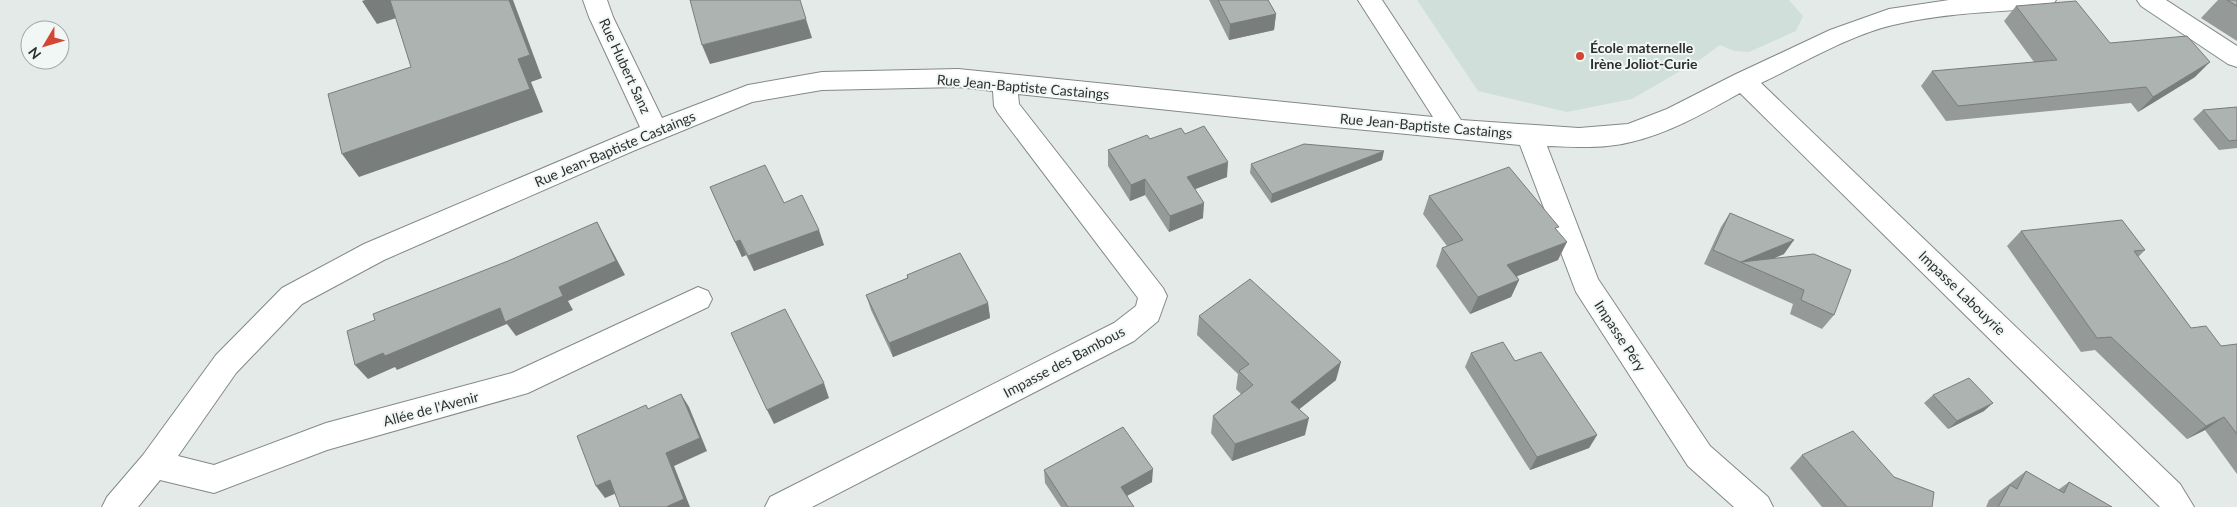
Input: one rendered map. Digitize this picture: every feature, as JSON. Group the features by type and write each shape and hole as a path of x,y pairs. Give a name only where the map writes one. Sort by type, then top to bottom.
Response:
{"street":[{"name":"Rue Hubert Sanz","path":"595,0 601,17 655,131"},
{"path":"1370,0 1452,127"},
{"name":"Rue Jean-Baptiste Castaings","path":"118,507 154,465 226,364 292,296 374,252 655,131 748,94 822,82 958,78 1263,111 1452,127 1530,136 1578,138 1630,133 1676,116 1743,81 1838,36 1889,17 1957,7 2044,0"},
{"path":"2149,0 2237,58"},
{"name":"Impasse Labouyrie","path":"1743,81 2170,494 2178,507"},
{"name":"Impasse des Bambous","path":"781,507 1124,332 1148,313 1153,296 1007,106 1004,83"},
{"name":"Impasse Péry","path":"1530,136 1586,284 1700,456 1756,507"},
{"name":"Allée de l'Avenir","path":"154,465 214,479 326,437 518,384 698,299"}],"shaded area":[{"name":"École maternelle Irène Joliot-Curie","path":"1417,0 1789,0 1803,16 1796,31 1749,52 1734,51 1720,45 1701,59 1632,99 1567,112 1478,91"}],"building":[{"path":"390,0 509,0 530,55 518,59 530,89 342,154 328,94 411,67"},
{"path":"690,0 800,0 806,19 702,45"},
{"path":"1218,0 1268,0 1276,14 1230,24"},
{"path":"2227,0 2237,0 2237,6"},
{"path":"2076,1 2110,43 2187,36 2210,62 2153,97 2146,87 1958,106 1932,71 2057,60 2016,6"},
{"path":"2237,107 2237,140 2229,141 2203,110"},
{"path":"1204,126 1228,162 1187,177 1204,203 1170,216 1145,179 1131,185 1108,150 1147,135 1150,139 1181,128 1185,134"},
{"path":"1304,144 1384,151 1272,194 1251,164"},
{"path":"765,165 784,203 802,195 819,230 748,256 740,240 735,242 710,187"},
{"path":"1509,167 1559,227 1555,228 1567,242 1507,265 1519,280 1478,297 1442,248 1463,240 1429,196"},
{"path":"1730,213 1794,240 1741,262 1814,254 1851,270 1834,315 1801,300 1804,290 1713,250"},
{"path":"2122,220 2145,250 2134,251 2191,328 2206,326 2221,346 2237,344 2237,434 2224,417 2206,426 2111,337 2097,338 2021,231"},
{"path":"597,222 616,261 559,287 563,296 505,322 500,308 385,356 383,353 355,365 347,331 375,320 373,314 508,261"},
{"path":"960,253 988,303 889,343 866,295 908,278 907,275"},
{"path":"1250,279 1341,362 1291,402 1309,418 1235,444 1213,416 1253,385 1239,371 1249,364 1199,316"},
{"path":"785,309 824,383 767,410 731,333"},
{"path":"1503,342 1515,361 1541,352 1597,435 1537,457 1471,353"},
{"path":"1969,378 1993,403 1957,421 1933,395"},
{"path":"681,394 700,438 666,453 684,499 666,507 620,507 610,480 596,486 577,436 646,405 648,409"},
{"path":"1123,427 1153,469 1121,487 1134,507 1068,507 1044,470"},
{"path":"1853,431 1894,477 1934,492 1932,507 1847,507 1802,455"},
{"path":"2026,471 2064,493 2069,482 2112,507 1998,507 2010,485 2017,489"}],"place":[{"name":"École maternelle Irène Joliot-Curie","path":"1580,56"}]}
